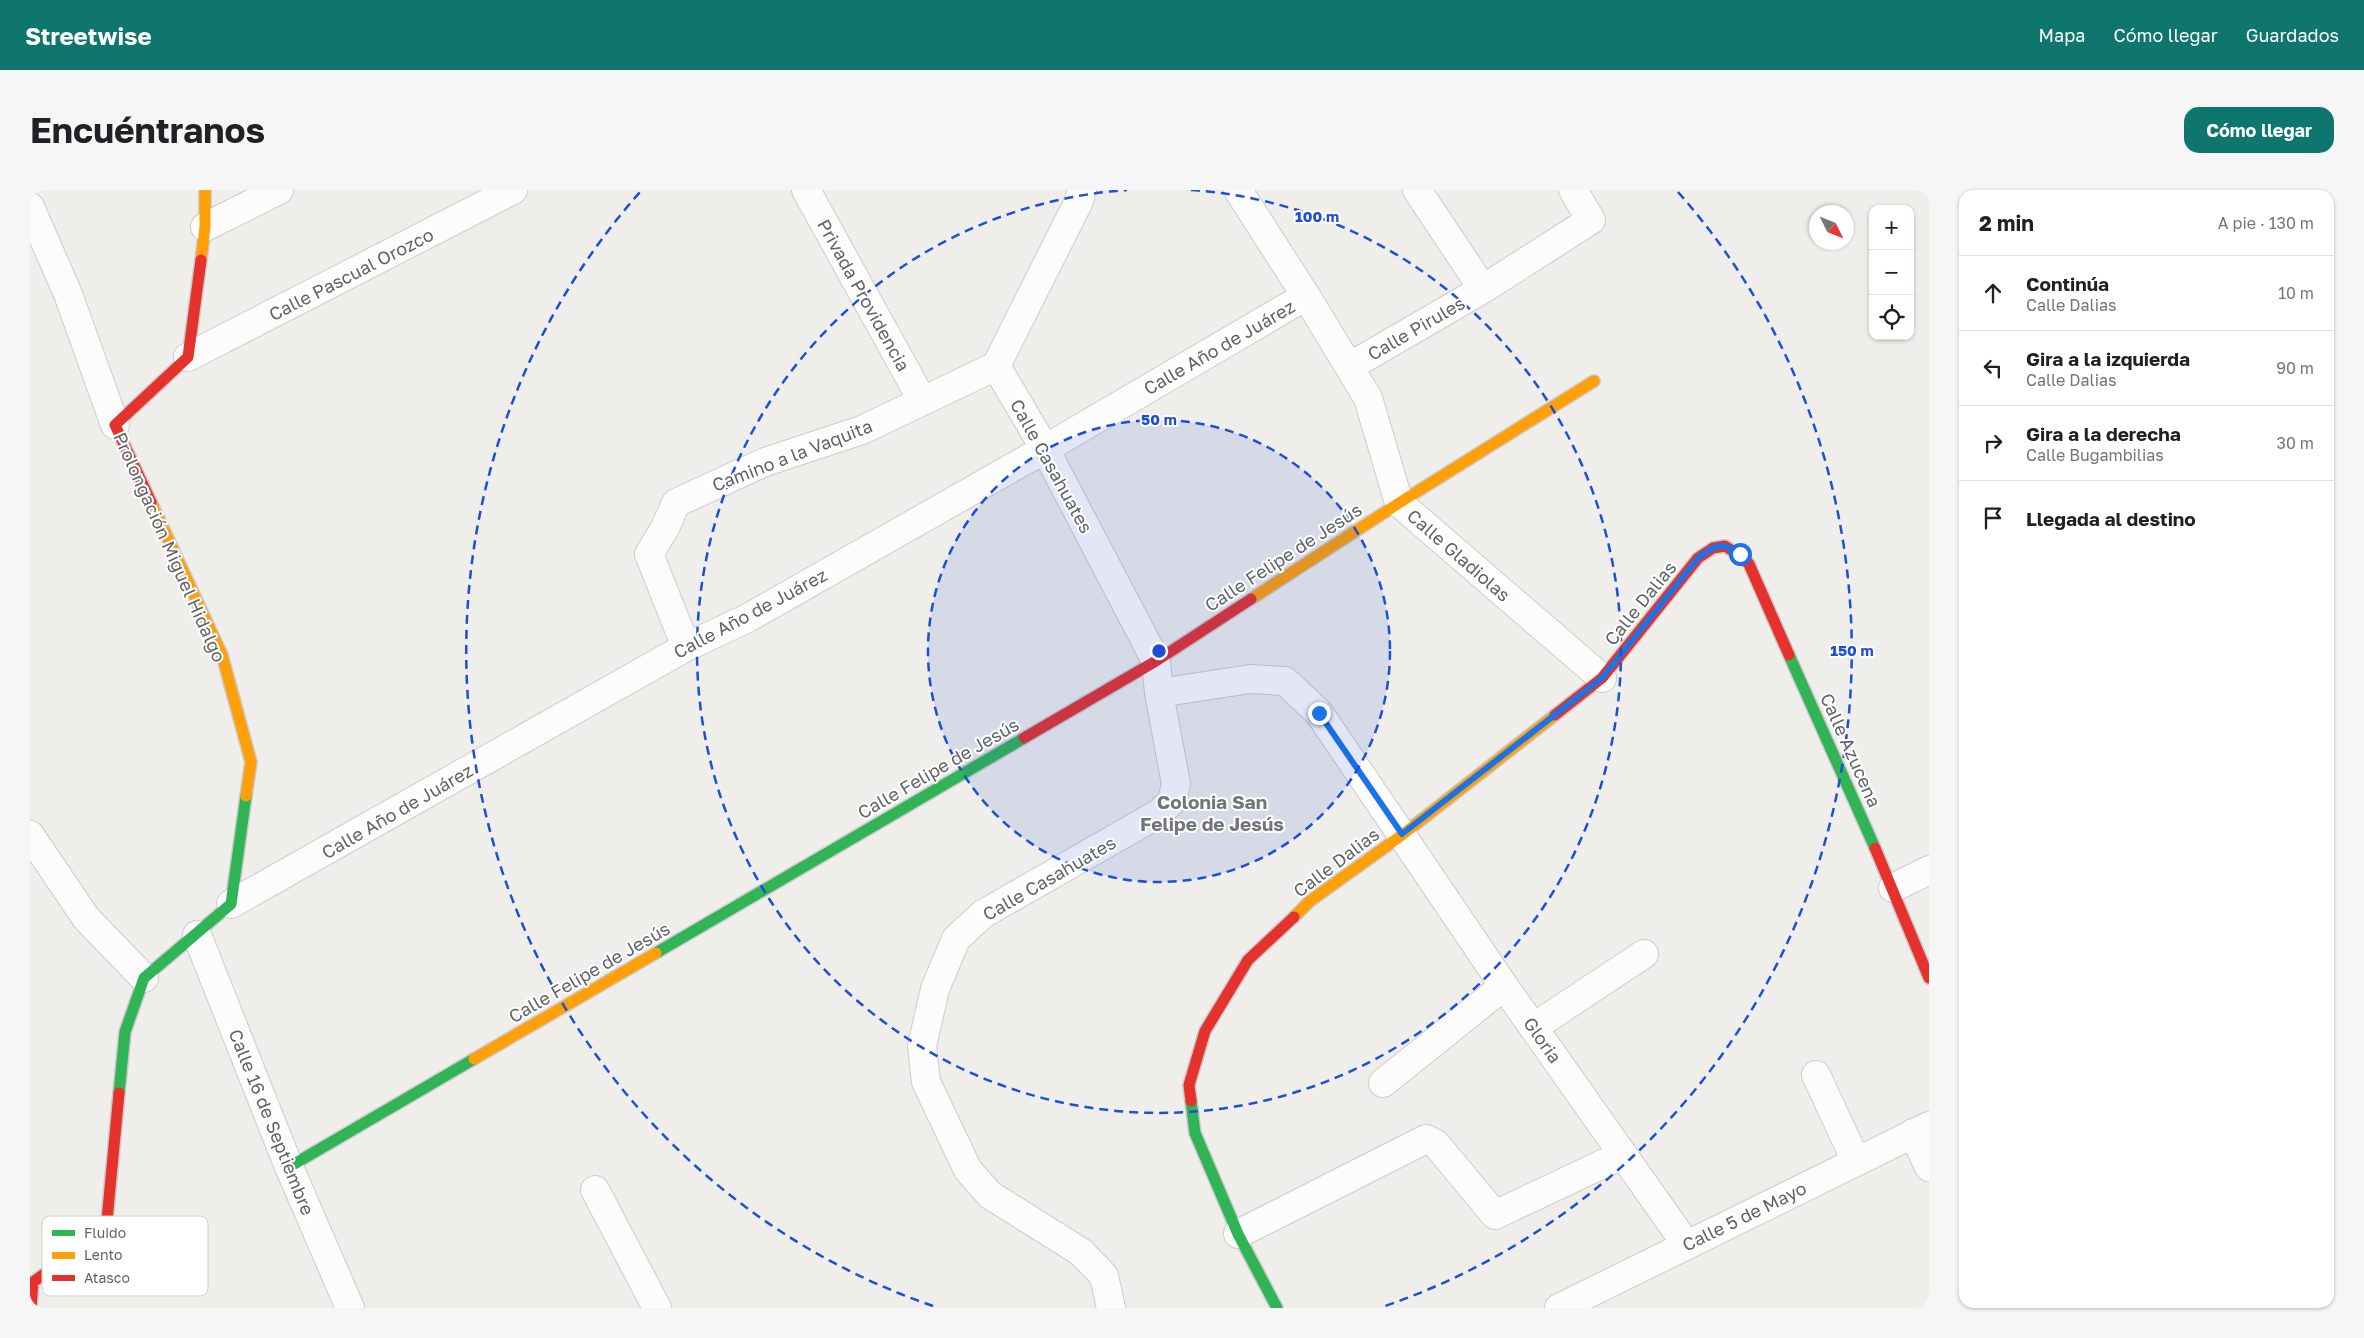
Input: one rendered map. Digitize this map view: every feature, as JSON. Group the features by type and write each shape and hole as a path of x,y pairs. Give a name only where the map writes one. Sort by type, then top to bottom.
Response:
{"street":[{"path":"188,357 205,227 206,190"},
{"path":"205,227 279,190"},
{"name":"Calle Pascual Orozco","path":"188,357 513,190"},
{"name":"Privada Providencia","path":"806,190 922,400"},
{"path":"996,366 1079,201 1082,190"},
{"name":"Calle Gladiolas","path":"1238,190 1368,398 1399,503 1602,678"},
{"name":"Calle Pirules","path":"1418,190 1483,289"},
{"name":"Calle Pirules","path":"1349,367 1483,289 1590,220 1573,190"},
{"name":"Prolongación Miguel Hidalgo","path":"30,207 39,252 68,294 115,425 222,655 251,762 231,904"},
{"name":"Calle Año de Juárez","path":"144,978 197,935 231,904 686,647 746,619 1045,449 1306,296"},
{"name":"Prolongación Miguel Hidalgo","path":"115,425 188,357"},
{"name":"Camino a la Vaquita","path":"686,647 649,554 665,528 676,503 765,462 862,430 996,366"},
{"name":"Calle Casahuates","path":"996,366 1045,449 1156,661 1159,693 1176,784 1172,801 1158,814 983,914 956,939 935,989 922,1046 926,1082 968,1170 990,1195 1081,1252 1104,1276 1110,1308"},
{"name":"Calle Felipe de Jesús","path":"289,1167 1156,661 1399,503 1594,381"},
{"name":"Calle Dalias","path":"1277,1308 1238,1234 1195,1133 1189,1085 1205,1031 1248,960 1310,901 1402,834 1602,678 1698,558 1713,546 1728,546"},
{"name":"Calle Azucena","path":"1728,546 1740,554 1749,564 1893,888 1929,978"},
{"name":"Gloria","path":"1159,693 1250,679 1285,681 1319,713 1504,986 1686,1244"},
{"path":"30,835 86,918 144,978 125,1032 107,1216"},
{"path":"1893,888 1929,870"},
{"name":"Calle 16 de Septiembre","path":"197,935 289,1167 350,1308"},
{"path":"1534,1027 1644,954"},
{"path":"1383,1083 1504,986"},
{"path":"1816,1075 1856,1161"},
{"path":"1921,1130 1929,1167"},
{"name":"Calle 5 de Mayo","path":"1559,1308 1921,1130"},
{"path":"1238,1234 1426,1139 1436,1144 1495,1215 1622,1155"},
{"path":"595,1190 657,1308"},
{"path":"32,1291 42,1283"}],"traffic: fast":[{"path":"1789,655 1875,848"},
{"path":"656,953 1024,738"},
{"path":"119,1093 125,1032 144,978 231,904 246,796"},
{"path":"289,1167 474,1059"},
{"path":"1191,1101 1195,1133 1238,1234 1277,1308"}],"traffic: slow":[{"path":"201,260 205,227 205,190"},
{"path":"1251,599 1399,503 1594,381"},
{"path":"151,502 222,655 251,762 246,796"},
{"path":"1294,917 1310,901 1402,835 1555,715"},
{"path":"474,1059 656,953"}],"traffic: jam":[{"path":"151,502 115,425 188,357 201,260"},
{"path":"1555,715 1602,678 1698,558 1713,548 1725,546 1749,564 1789,655"},
{"path":"1024,738 1156,661 1251,599"},
{"path":"1875,848 1929,978"},
{"path":"1191,1101 1189,1085 1205,1031 1248,960 1294,917"},
{"path":"107,1216 119,1093"},
{"path":"31,1308 33,1282 42,1276"}],"district":[{"name":"Colonia San Felipe de Jesús","path":"1212,812"}],"route":[{"path":"1319,713 1402,834 1602,678 1698,558 1713,546 1728,546 1740,554"}]}
